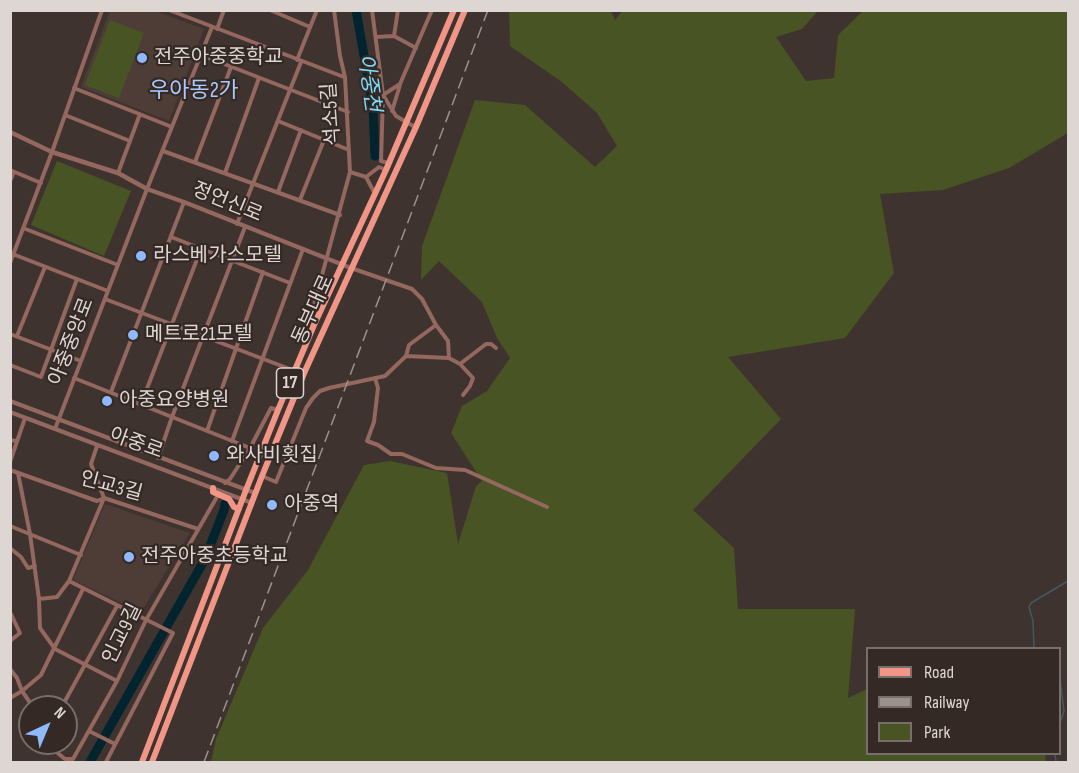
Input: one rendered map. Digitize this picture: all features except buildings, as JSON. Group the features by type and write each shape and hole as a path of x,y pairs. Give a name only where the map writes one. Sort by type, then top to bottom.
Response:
{"main road":[{"name":"동부대로","path":"142,762 278,410 454,10"},
{"name":"동부대로","path":"152,762 262,476 351,268 416,127 465,10"},
{"path":"213,488 213,492 229,499 234,507 239,508"}],"street":[{"path":"10,263 102,10"},
{"path":"169,10 345,77"},
{"path":"217,29 224,10"},
{"path":"270,10 282,13 310,27"},
{"path":"237,224 290,90 317,10"},
{"name":"석소5길","path":"314,325 309,323 350,172 345,77 334,10"},
{"path":"366,177 384,165 383,95 372,10"},
{"path":"394,36 398,10"},
{"path":"392,111 400,84 432,10"},
{"name":"아중중앙로","path":"55,429 212,27"},
{"path":"376,37 394,36 416,48"},
{"path":"201,55 348,112"},
{"path":"195,162 231,67"},
{"path":"225,173 259,78"},
{"path":"383,95 400,84"},
{"path":"74,88 172,127"},
{"path":"383,95 392,111 416,127"},
{"path":"118,173 140,114"},
{"path":"64,115 129,141"},
{"path":"278,121 349,150"},
{"path":"278,192 301,130"},
{"name":"정언신로","path":"10,132 52,152 118,173 147,189 351,268"},
{"path":"300,200 324,140"},
{"path":"163,151 340,215"},
{"path":"10,181 12,171 41,183"},
{"path":"350,172 366,177 375,194"},
{"path":"111,392 184,202"},
{"name":"아중로","path":"158,458 245,227"},
{"path":"23,228 118,266"},
{"path":"171,237 290,283"},
{"path":"141,404 201,249"},
{"path":"232,441 303,249"},
{"path":"12,254 108,291"},
{"path":"17,336 45,267"},
{"path":"351,268 412,289 422,299 436,325 448,340 449,358"},
{"path":"207,431 262,272"},
{"path":"10,365 41,377 77,279"},
{"path":"105,299 295,371"},
{"path":"262,476 276,482 306,408 320,391 385,376 406,356 409,345 436,325"},
{"path":"10,334 81,361"},
{"path":"460,364 486,344 491,344 496,348"},
{"path":"406,356 449,358 460,364 473,378 463,395"},
{"path":"74,378 250,448"},
{"path":"375,378 378,388 374,422 367,441 391,454 402,454 436,468 465,470 547,507"},
{"name":"아중로","path":"10,401 255,493"},
{"path":"225,483 250,448 271,408 278,410"},
{"name":"아중로","path":"10,412 252,502"},
{"path":"10,462 25,418"},
{"path":"10,440 16,441"},
{"path":"39,599 57,597 69,581 104,498 91,464 98,446"},
{"name":"인교3길","path":"10,470 96,501 104,498 198,528"},
{"path":"18,472 35,567 40,628 55,648 117,681"},
{"name":"인교9길","path":"78,753 91,732 146,620 218,495"},
{"path":"10,526 81,555"},
{"path":"10,548 21,557 28,568 35,567"},
{"path":"69,581 173,633 113,743 106,762"},
{"path":"10,698 41,675 83,589"},
{"name":"인교9길","path":"69,695 117,606"},
{"path":"10,612 20,633 10,641"},
{"path":"10,669 17,678 23,695"},
{"path":"91,732 113,743"},
{"name":"인교9길","path":"60,755 65,759 74,759 77,755"}],"shaded area":[{"name":"전주아중중학교","path":"110,11 155,11 204,29 169,121 81,87"},
{"name":"전주아중초등학교","path":"105,504 190,533 141,612 73,580"}],"green space":[{"path":"623,10 818,11 802,29 776,37 806,81 834,78 838,35 863,11 1068,11 1068,133 1009,168 943,190 880,194 894,273 845,338 728,357 781,419 693,510 734,548 738,609 855,609 848,698 866,689 866,755 1045,755 1046,762 211,762 216,739 263,628 308,570 364,465 390,461 447,473 458,544 476,486 482,481 451,433 462,406 487,391 510,358 497,338 482,302 439,261 421,280 422,246 475,100 525,105 595,167 617,146 597,113 562,82 510,46 509,11 611,11 615,20"},
{"path":"110,20 144,33 119,98 85,85"},
{"path":"57,161 131,191 104,256 31,225"}],"waterway":[{"name":"아중천","path":"356,10 373,107 375,156"},
{"path":"90,762 205,559 225,504"},
{"path":"1034,647 1033,621 1029,607 1031,603 1068,581"},
{"path":"1061,687 1064,711 1061,720"},
{"path":"1055,755 1056,762"}],"railway":[{"path":"204,762 488,10"}],"place":[{"name":"전주아중중학교","path":"142,58"},
{"name":"라스베가스모텔","path":"141,256"},
{"name":"메트로21모텔","path":"133,335"},
{"name":"아중요양병원","path":"107,401"},
{"name":"와사비횟집","path":"214,456"},
{"name":"아중역","path":"272,505"},
{"name":"전주아중초등학교","path":"129,557"}],"district":[{"name":"우아동2가","path":"194,91"}]}
